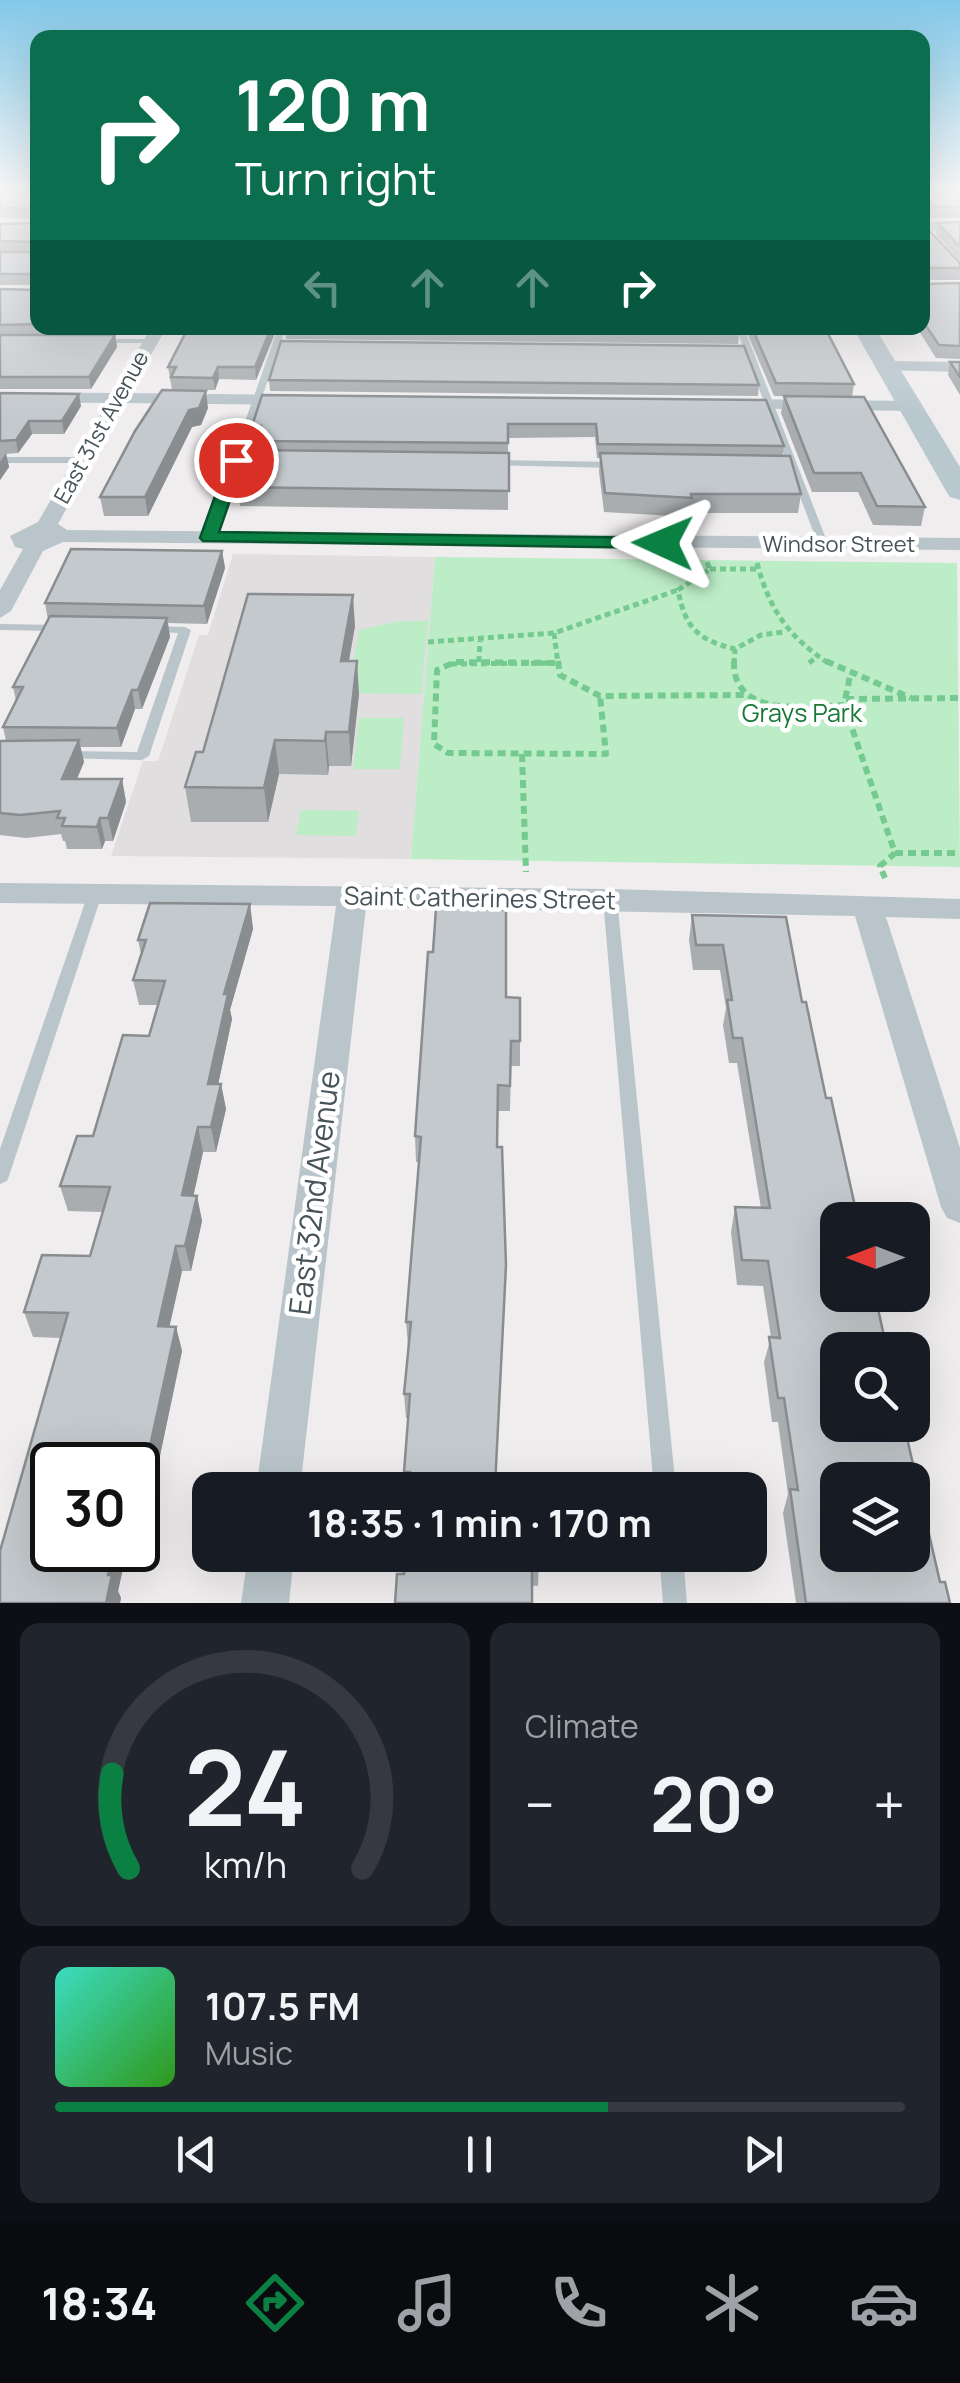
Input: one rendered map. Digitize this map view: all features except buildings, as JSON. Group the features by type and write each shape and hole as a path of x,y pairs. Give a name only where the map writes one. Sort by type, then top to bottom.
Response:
{"street":[{"name":"East 31st Avenue","path":"0,610 32,536 82,460 153,335"},
{"path":"868,335 956,478"},
{"path":"887,366 960,367"},
{"path":"0,397 314,400"},
{"path":"710,404 910,406"},
{"name":"Windsor Street","path":"32,536 960,544"},
{"name":"Saint Catherines Street","path":"0,892 610,899 960,909"},
{"name":"East 32nd Avenue","path":"280,1472 352,896"},
{"path":"868,908 960,1207"},
{"path":"265,1603 268,1572"}],"lane":[{"path":"91,341 145,335"},
{"path":"209,538 280,335"},
{"path":"743,335 823,544"},
{"path":"276,345 296,345"},
{"path":"728,350 748,350"},
{"path":"0,460 82,460"},
{"path":"236,460 276,461"},
{"path":"474,463 634,465"},
{"path":"773,466 793,467"},
{"path":"0,627 74,628"},
{"path":"53,755 142,756 185,630 130,629"},
{"path":"0,1176 94,894"},
{"path":"610,899 663,1472"},
{"path":"673,1572 676,1603"}],"path":[{"path":"706,558 710,569"},
{"path":"757,559 785,632 850,676 911,698"},
{"path":"428,642 480,642 554,634 678,590 710,569 758,568"},
{"path":"678,590 689,631 704,641 735,649 761,635 785,632"},
{"path":"554,634 560,675 600,696 745,695"},
{"path":"479,662 480,642"},
{"path":"735,649 732,665 745,695 758,704"},
{"path":"809,662 818,656"},
{"path":"556,663 455,662 438,670 434,744 448,753 606,754 600,696"},
{"path":"850,676 845,702 895,853"},
{"path":"750,710 758,704 960,698"},
{"path":"522,754 526,872"},
{"path":"885,878 880,866 895,853 960,853"}],"shaded area":[{"path":"233,554 435,557 411,859 111,856 143,761 158,761 199,635 208,635"}],"green space":[{"name":"Grays Park","path":"435,557 957,563 960,867 411,859"},
{"path":"398,621 428,621 421,694 348,693 359,630"},
{"path":"359,718 404,718 400,769 353,769"},
{"path":"301,810 359,811 356,836 296,835"}],"route":[{"path":"236,460 209,538 663,543"}]}
